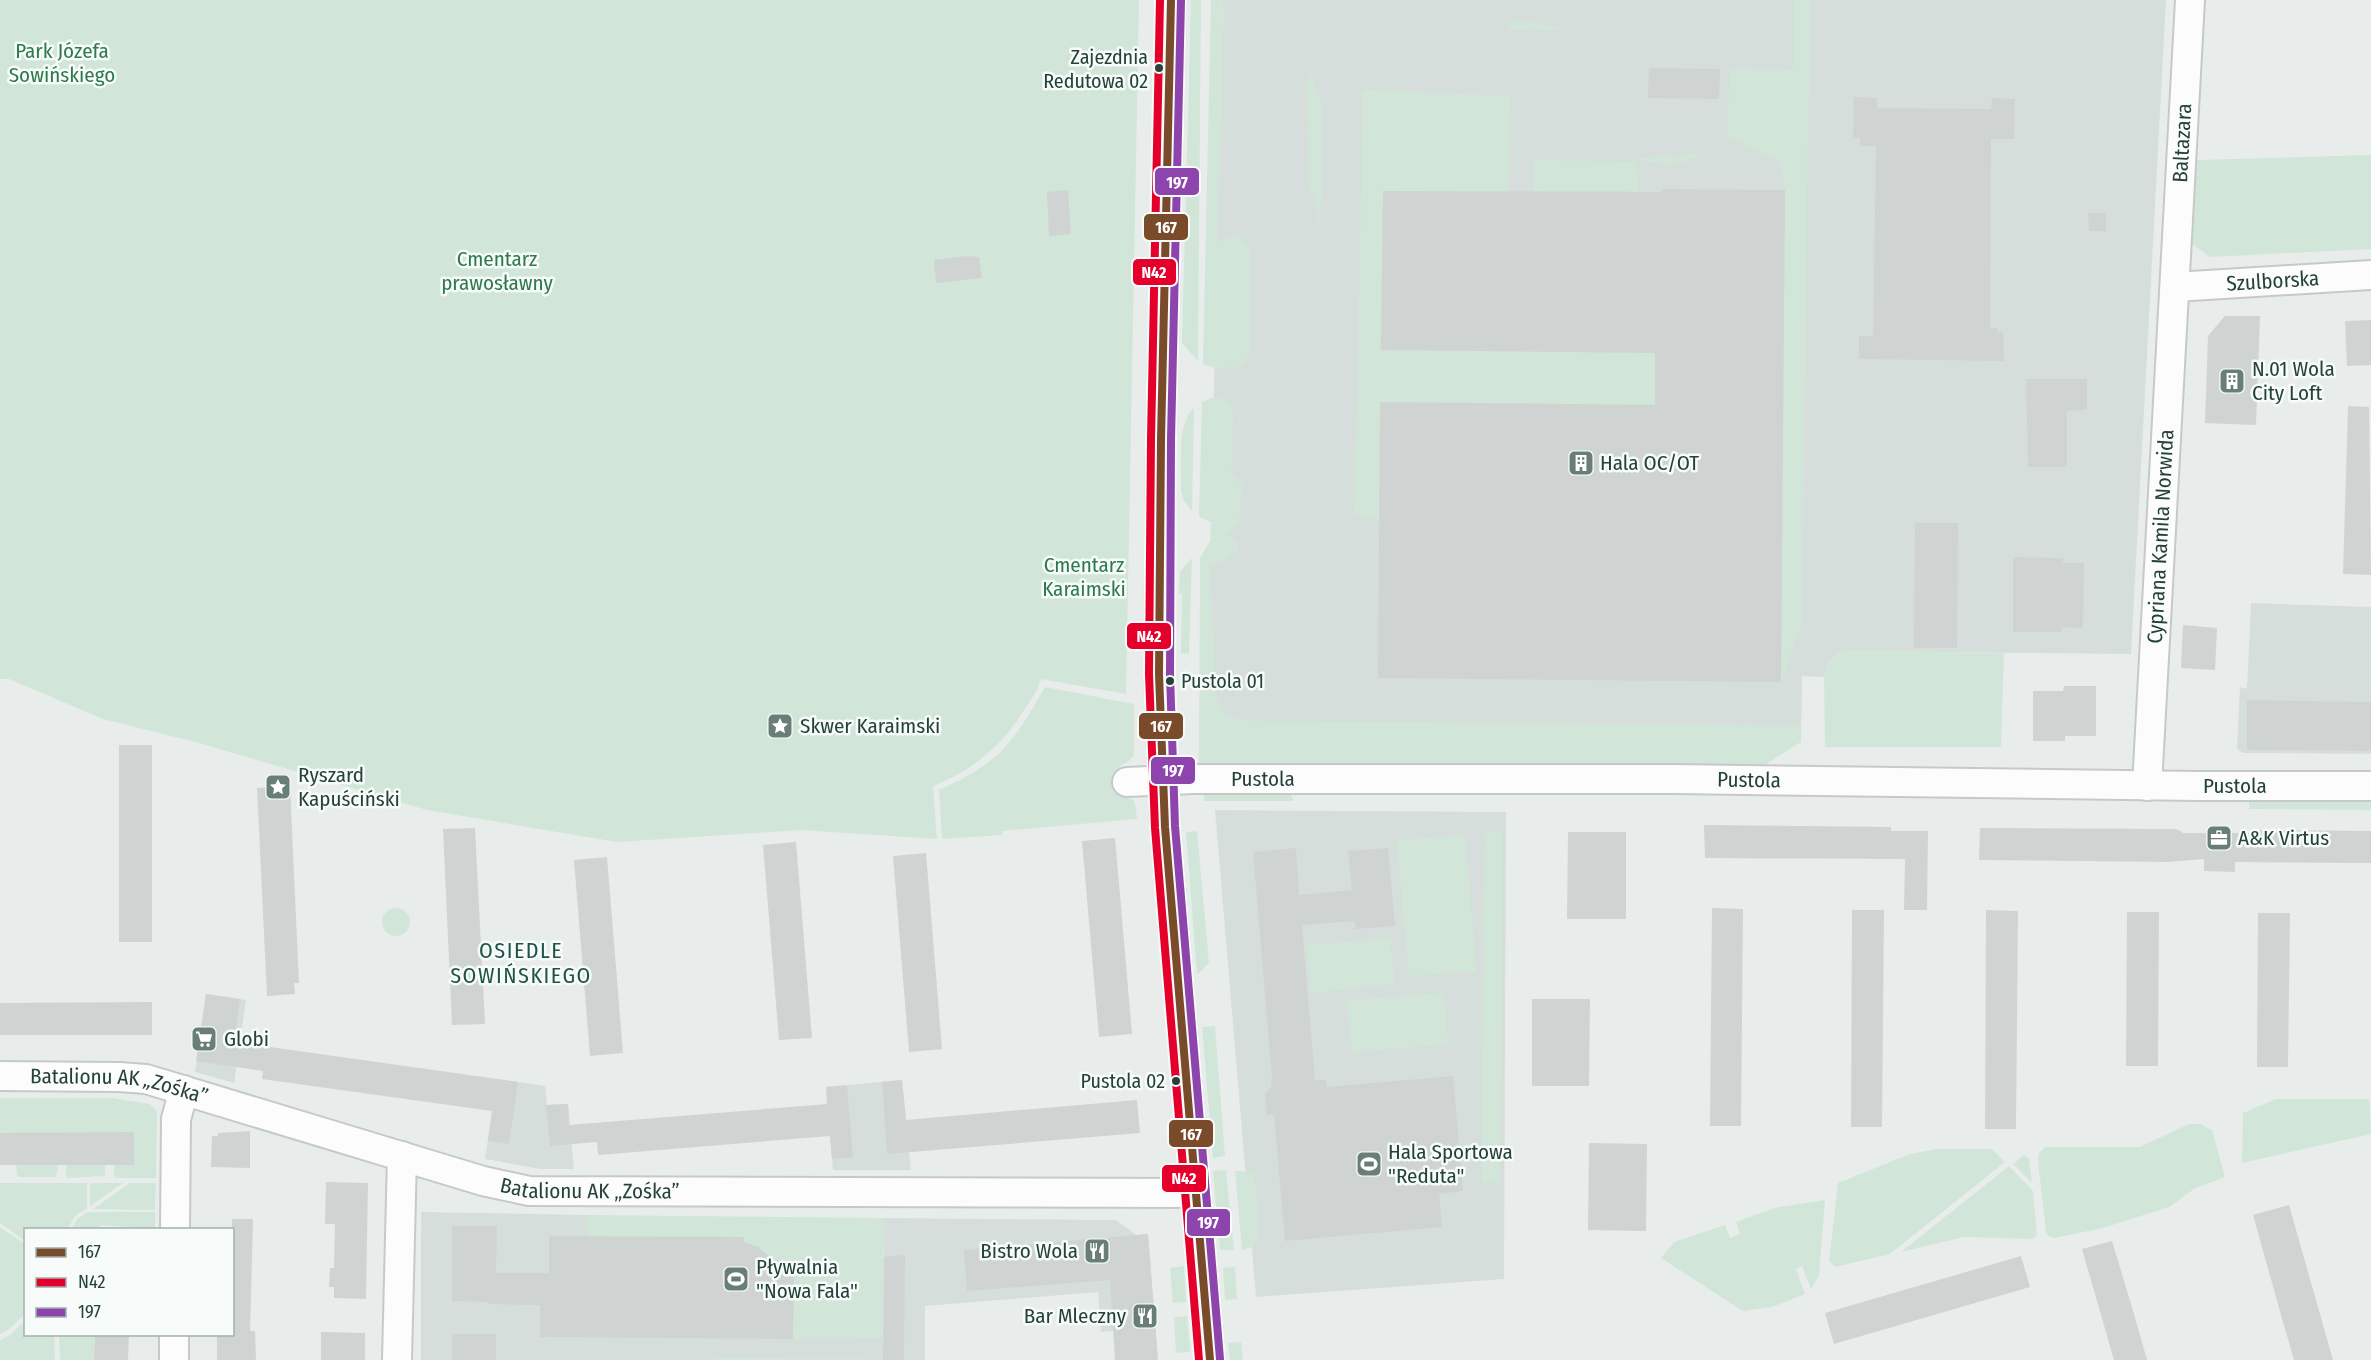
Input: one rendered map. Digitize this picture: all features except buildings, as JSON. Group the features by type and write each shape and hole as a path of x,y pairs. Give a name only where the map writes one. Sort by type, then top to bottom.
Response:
{"street":[{"path":"1171,0 1161,461 1159,674 1162,780 1210,1360"},
{"name":"Baltazara","path":"2175,287 2190,0"},
{"name":"Szulborska","path":"2175,287 2371,274"},
{"name":"Cypriana Kamila Norwida","path":"2147,786 2175,287"},
{"name":"Pustola","path":"1127,782 1162,780 1674,779 2147,786 2371,786"},
{"name":"Batalionu AK „Zośka”","path":"0,1076 146,1079 483,1181 529,1191 1195,1193"},
{"path":"176,1228 177,1119 184,1090"},
{"path":"397,1360 402,1156"},
{"path":"174,1336 174,1360"}],"shaded area":[{"path":"1223,0 2166,0 2131,654 1850,651 1837,653 1827,665 1824,677 1802,676 1801,742 1206,735"},
{"path":"2251,603 2371,607 2371,754 2243,753 2237,749 2240,687 2247,689"},
{"path":"1215,810 1506,812 1504,1279 1256,1297"},
{"path":"206,994 246,1000 234,1083 195,1072"},
{"path":"497,1079 545,1086 547,1105 568,1104 574,1169 540,1169 485,1159"},
{"path":"902,1080 911,1170 833,1170 826,1087"},
{"path":"421,1212 588,1215 587,1314 883,1338 884,1218 1116,1220 1136,1235 1148,1234 1158,1360 1113,1331 1101,1332 1098,1292 925,1306 925,1360 421,1360"}],"green space":[{"path":"0,0 1139,0 1126,694 1041,679 1035,694 1008,733 986,755 961,773 933,786 937,839 801,830 617,842 427,810 199,743 103,719 9,679 0,679"},
{"path":"1191,0 1201,0 1198,361 1182,343"},
{"path":"1211,0 1223,0 1218,242 1236,235 1248,245 1251,257 1250,353 1240,367 1215,368 1203,364"},
{"path":"1793,0 1811,0 1802,622 1781,682 1785,189 1780,162 1727,136 1730,68 1793,70"},
{"path":"1520,20 1565,29 1511,30 1508,26 1510,22"},
{"path":"1308,67 1322,105 1323,166 1319,227 1314,195 1309,194"},
{"path":"1363,90 1509,96 1508,191 1383,191 1380,350 1655,353 1655,405 1381,402 1379,520 1355,514"},
{"path":"1695,153 1700,157 1670,165 1635,159 1665,155 1678,158"},
{"path":"2371,155 2371,249 2210,257 2192,244 2197,160"},
{"path":"1533,160 1636,162 1638,191 1534,191"},
{"path":"1214,397 1231,405 1233,419 1231,474 1242,485 1239,522 1226,536 1232,536 1238,545 1236,553 1210,568 1216,698 1226,715 1247,721 1801,725 1801,742 1757,770 1199,765 1200,558 1211,539 1211,522 1199,517 1202,402"},
{"path":"1194,408 1192,511 1183,499 1181,490 1181,458 1182,435 1188,415"},
{"path":"1192,558 1189,654 1181,653 1182,594 1179,594 1180,572"},
{"path":"1850,651 2004,653 2001,747 1825,747 1824,677 1827,665 1837,653"},
{"path":"1045,687 1134,704 1134,755 1120,766 1121,796 1133,800 1137,819 1002,831 1002,835 942,839 939,790 980,768 1002,750 1020,728"},
{"path":"1289,791 1294,801 1204,801 1204,792"},
{"path":"2249,800 2371,801 2371,810 2249,809"},
{"path":"1197,831 1209,963 1197,975 1186,832"},
{"path":"1485,831 1503,831 1500,1183 1482,1182"},
{"path":"1465,835 1476,971 1409,976 1397,841"},
{"path":"396,908 406,912 410,922 406,932 396,936 386,932 382,922 386,912"},
{"path":"1390,939 1394,984 1311,993 1307,945"},
{"path":"1443,993 1448,1044 1352,1052 1347,1001"},
{"path":"1215,1026 1225,1156 1213,1158 1202,1027"},
{"path":"0,1098 113,1098 150,1104 157,1111 156,1178 116,1178 114,1165 134,1165 0,1133"},
{"path":"2276,1099 2369,1099 2371,1134 2242,1163 2243,1113"},
{"path":"2189,1124 2200,1124 2212,1130 2225,1177 2194,1189 2169,1207 2103,1228 2055,1238 2048,1236 2038,1161 2039,1153 2045,1147 2140,1147"},
{"path":"1936,1149 1992,1149 2005,1162 1890,1254 1835,1267 1829,1261 1838,1183 1910,1154"},
{"path":"2024,1155 2029,1159 2032,1183 2013,1164"},
{"path":"16,1165 58,1165 56,1177 19,1177"},
{"path":"66,1165 105,1165 105,1176 68,1178"},
{"path":"2009,1166 2033,1191 2037,1235 2033,1239 1964,1237 1901,1252"},
{"path":"1226,1170 1234,1250 1220,1250 1213,1171"},
{"path":"1235,1171 1254,1172 1258,1208 1257,1240 1251,1247 1242,1250"},
{"path":"0,1183 87,1183 87,1208 74,1217 68,1228 24,1228 24,1240 0,1223"},
{"path":"90,1183 123,1183 90,1206"},
{"path":"130,1183 156,1183 155,1210 93,1209"},
{"path":"1825,1200 1819,1275 1811,1289 1802,1266 1796,1269 1805,1294 1772,1307 1743,1311 1661,1258 1674,1242 1725,1225 1730,1238 1740,1234 1736,1222 1774,1208"},
{"path":"88,1212 155,1212 155,1228 100,1225 99,1228 72,1228 77,1219"},
{"name":"Pływalnia \"Nowa Fala\"","path":"588,1215 884,1218 883,1338 793,1339 587,1314"},
{"path":"0,1227 24,1244 24,1315 8,1330 0,1334"},
{"path":"1184,1266 1186,1302 1173,1303 1170,1268"},
{"path":"1235,1267 1237,1299 1225,1300 1223,1268"},
{"path":"1187,1316 1190,1352 1176,1353 1174,1317"},
{"path":"24,1322 24,1336 54,1336 55,1360 0,1360 0,1340 10,1335"},
{"path":"59,1336 95,1336 94,1360 60,1360"},
{"path":"1241,1342 1243,1360 1230,1360 1228,1343"},
{"path":"715,1358 872,1359 872,1360 715,1360"}],"transit line":[{"name":"N42","path":"1160,0 1151,439 1149,674 1155,828 1199,1360"},
{"name":"167","path":"1171,0 1161,439 1159,674 1165,827 1210,1360"},
{"name":"197","path":"1181,0 1171,439 1170,674 1175,826 1220,1359"}],"place":[{"name":"Zajezdnia Redutowa 02","path":"1159,68"},
{"name":"N.01 Wola City Loft","path":"2232,381"},
{"name":"Hala OC/OT","path":"1581,463"},
{"name":"Pustola 01","path":"1170,681"},
{"name":"Skwer Karaimski","path":"780,726"},
{"name":"Ryszard Kapuściński","path":"278,787"},
{"name":"A&K Virtus","path":"2219,838"},
{"name":"Globi","path":"204,1039"},
{"name":"Pustola 02","path":"1176,1081"},
{"name":"Hala Sportowa \"Reduta\"","path":"1369,1164"},
{"name":"Bistro Wola","path":"1097,1251"},
{"name":"Pływalnia \"Nowa Fala\"","path":"736,1279"},
{"name":"Bar Mleczny","path":"1145,1316"}],"district":[{"name":"OSIEDLE SOWIŃSKIEGO","path":"521,962"}],"park label":[{"name":"Park Józefa Sowińskiego","path":"62,63"},
{"name":"Cmentarz prawosławny","path":"497,271"},
{"name":"Cmentarz Karaimski","path":"1084,577"}]}
